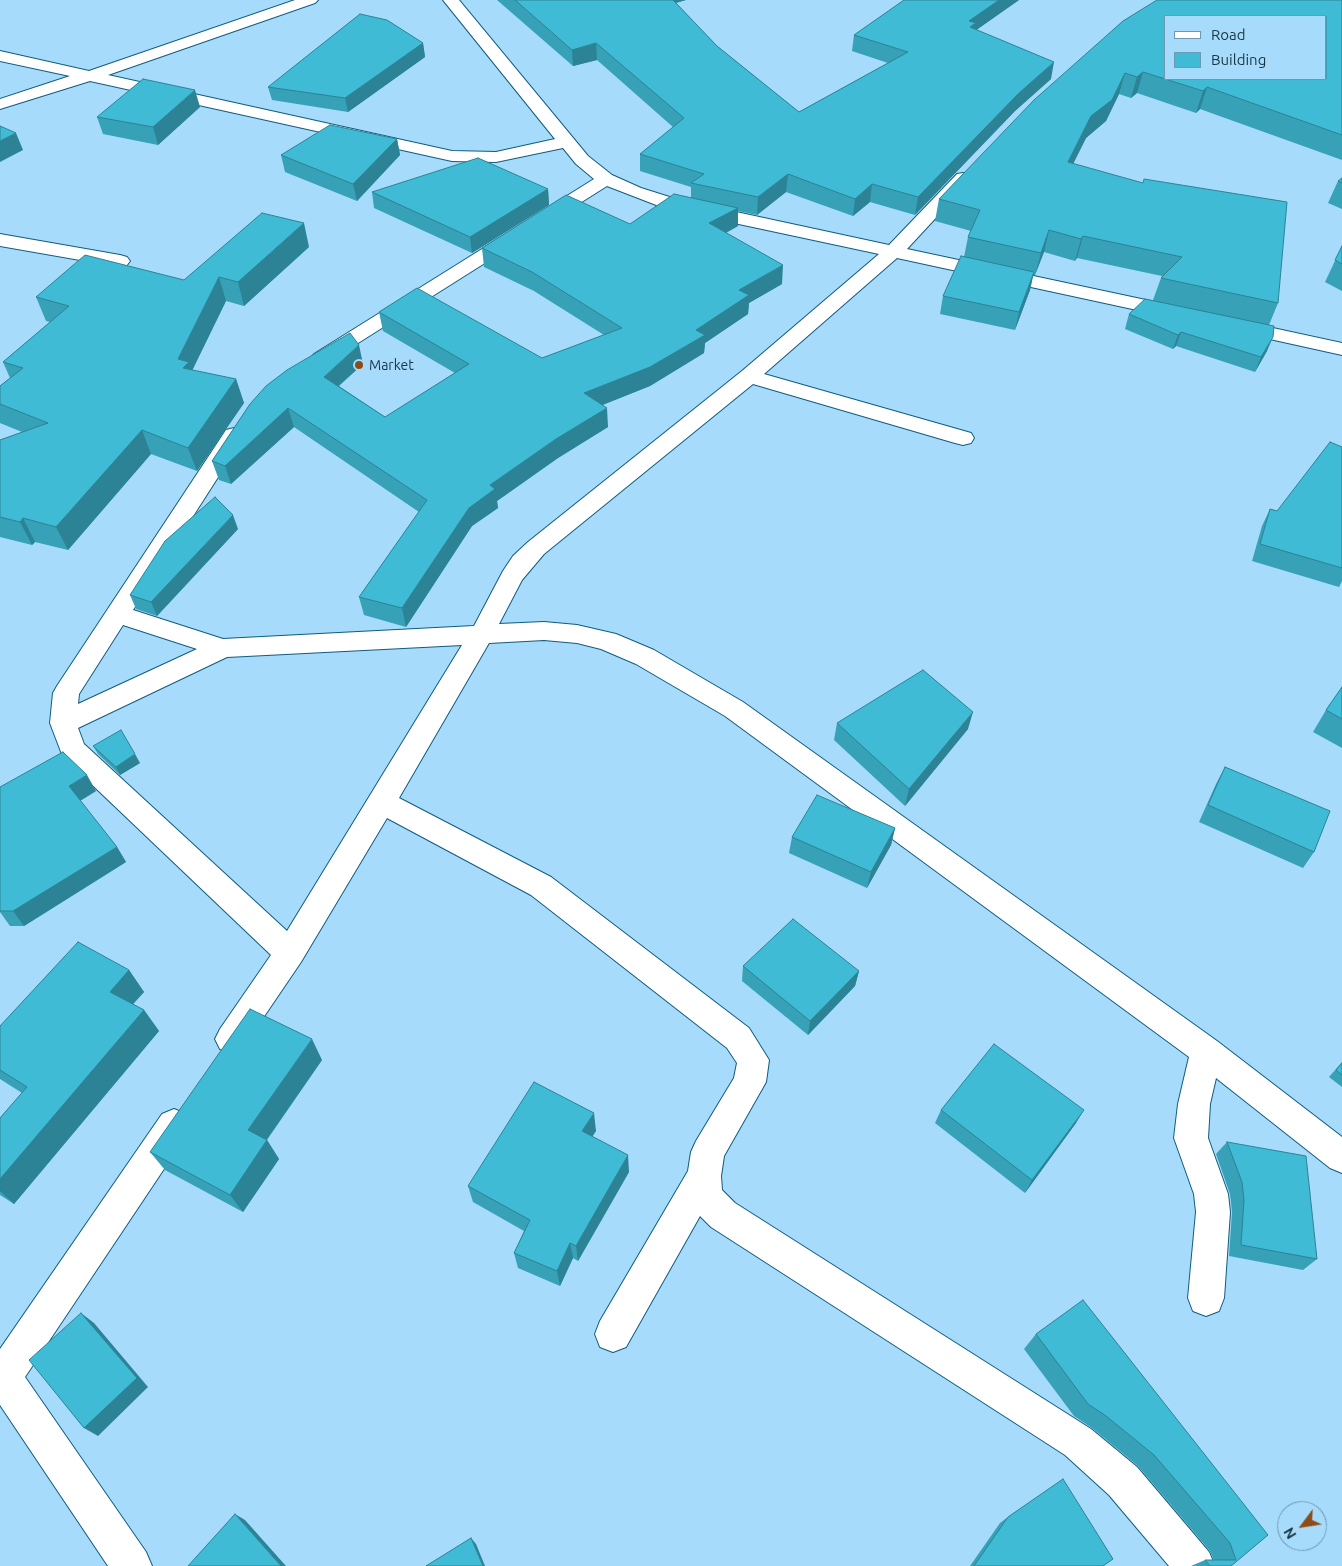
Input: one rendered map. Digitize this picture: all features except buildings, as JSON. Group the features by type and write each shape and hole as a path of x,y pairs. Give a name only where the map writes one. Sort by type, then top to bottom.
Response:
{"street":[{"path":"0,104 89,76 310,0"},
{"path":"451,0 565,142 582,160 606,179 671,204 1196,317"},
{"path":"0,56 452,156 496,157 565,142"},
{"path":"218,1059 290,953 481,635 512,577 536,548 748,376 893,252 982,159"},
{"path":"299,372 606,179"},
{"path":"0,240 120,262"},
{"path":"1215,321 1342,349"},
{"path":"748,376 963,438"},
{"path":"246,417 66,693 63,723 73,750 290,953"},
{"path":"117,614 223,648 544,631 577,634 607,642 645,657 734,709 1206,1050 1342,1157"},
{"path":"63,723 223,648"},
{"path":"382,802 540,886 738,1038 753,1060 750,1082 708,1152 704,1176 705,1198 723,1215 1078,1442 1124,1481 1195,1566"},
{"path":"1206,1050 1194,1104 1191,1138 1211,1194 1214,1212 1206,1298"},
{"path":"132,1566 1,1377 185,1108"},
{"path":"613,1334 704,1176"}],"place":[{"name":"Market","path":"359,365"}]}
